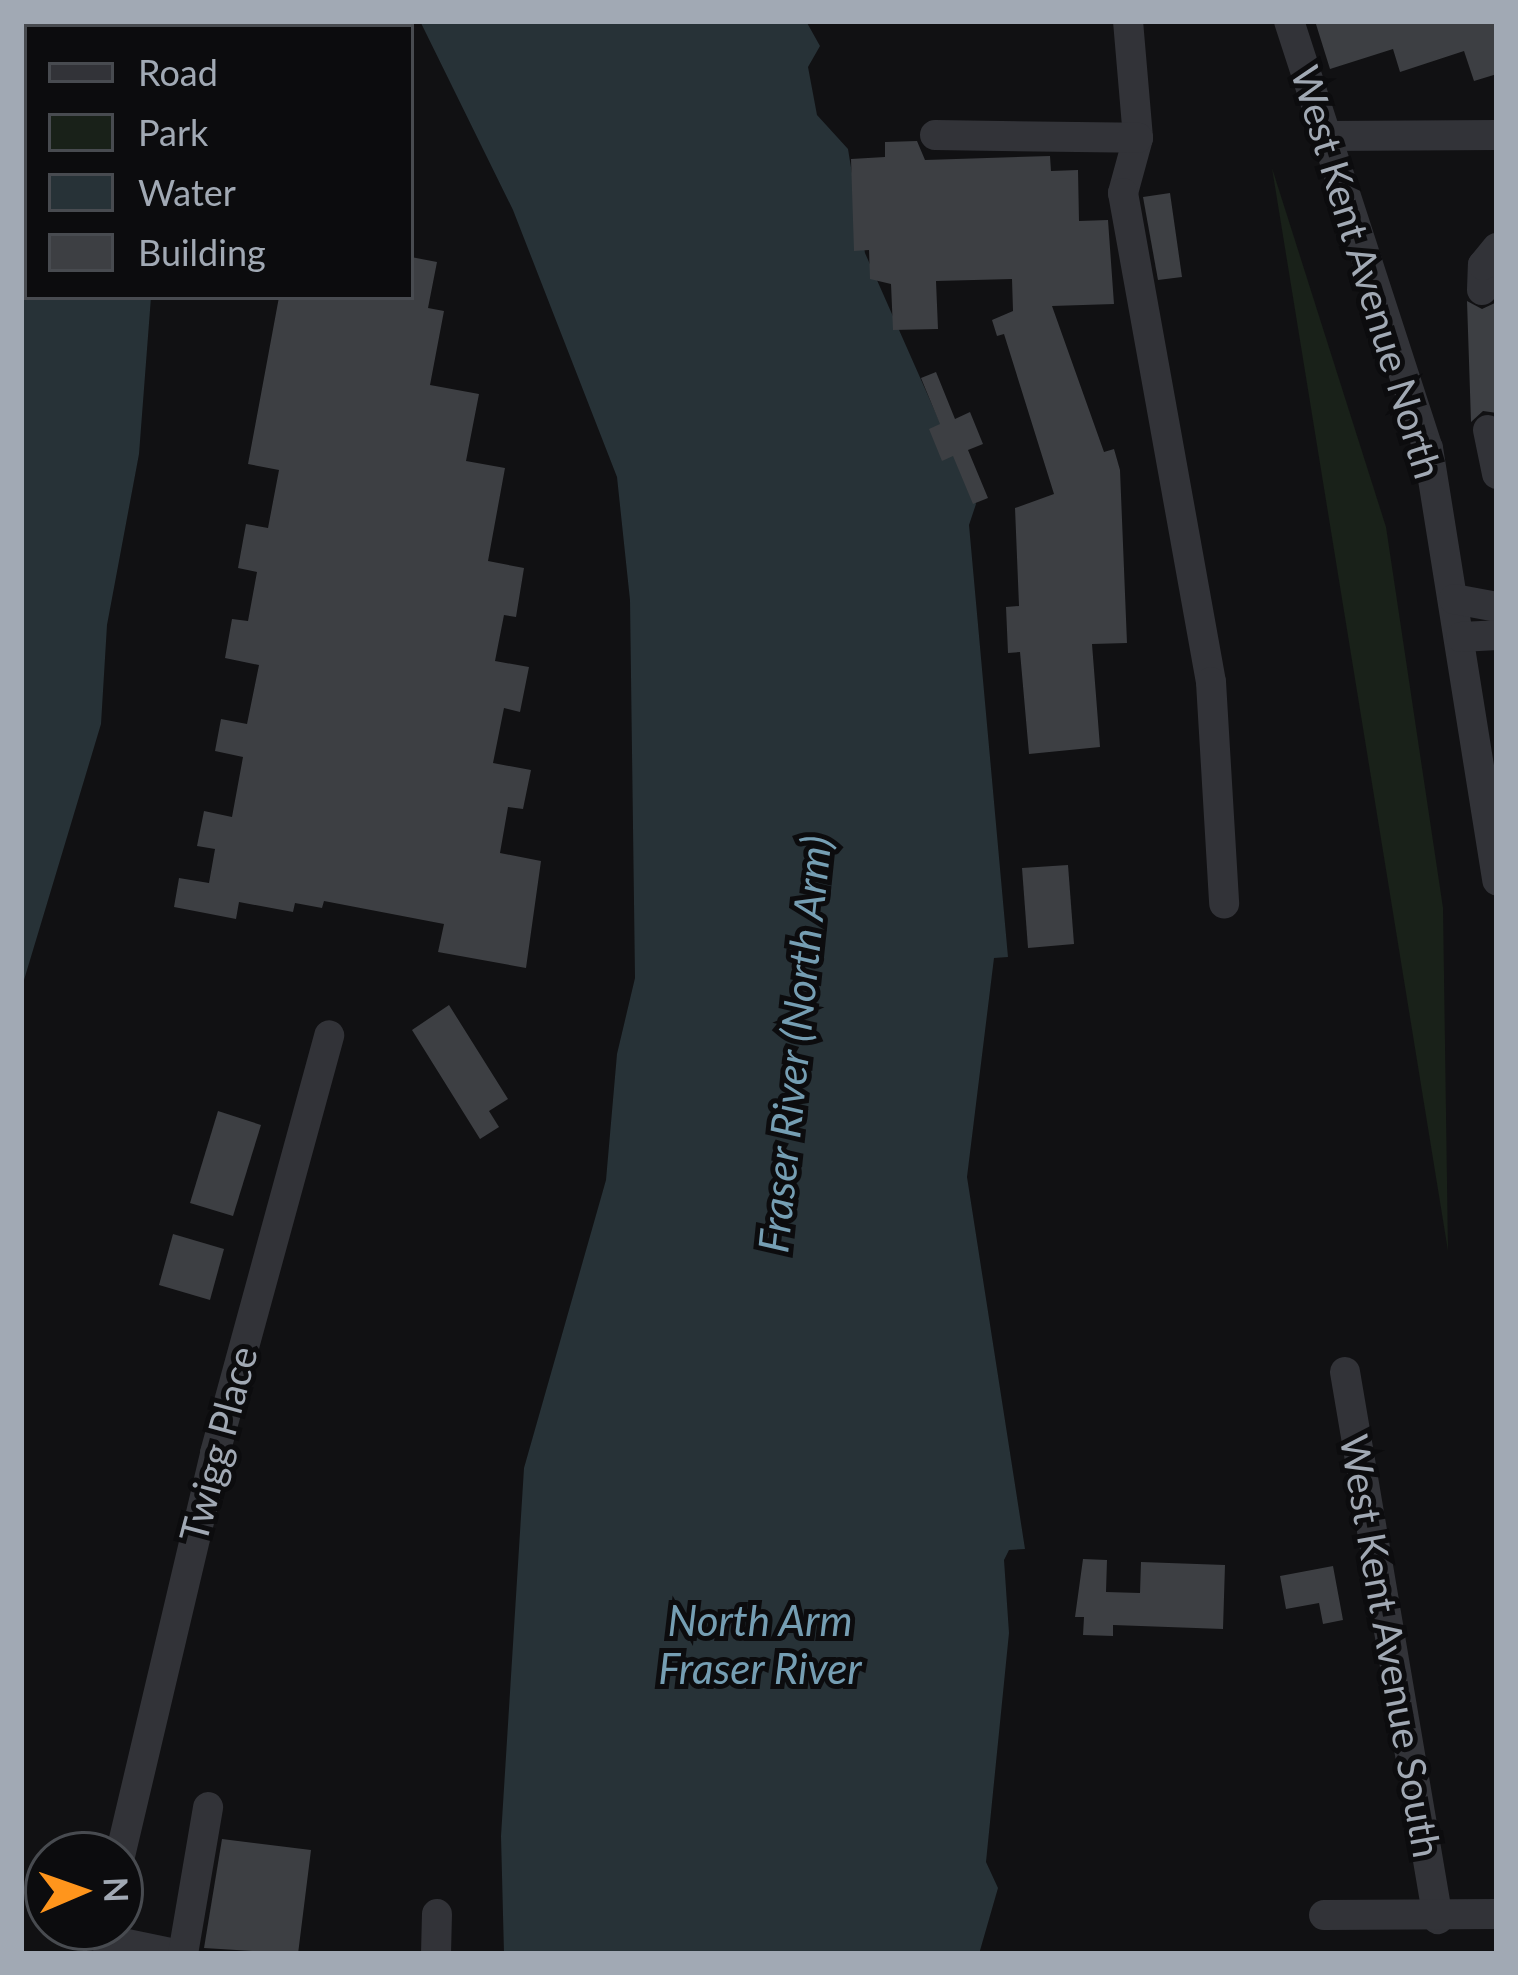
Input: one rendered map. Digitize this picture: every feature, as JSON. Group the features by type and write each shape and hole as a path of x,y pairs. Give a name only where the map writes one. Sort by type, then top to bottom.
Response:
{"street":[{"path":"1128,21 1139,85 1138,137 1123,193 1211,682 1224,904"},
{"name":"West Kent Avenue North","path":"1289,21 1422,422 1461,637 1497,880"},
{"path":"935,135 1138,137"},
{"path":"1326,136 1497,135"},
{"path":"1482,290 1483,266 1497,248"},
{"path":"1488,430 1497,474"},
{"path":"1454,599 1497,607"},
{"path":"1461,637 1497,635"},
{"name":"Twigg Place","path":"126,1831 215,1453 328,1035"},
{"name":"West Kent Avenue South","path":"1345,1372 1438,1919"},
{"path":"144,1948 179,1954 208,1808"},
{"path":"436,1954 437,1914"},
{"path":"1324,1915 1438,1919 1497,1914"}],"green space":[{"path":"1272,168 1386,527 1443,908 1448,1251"}],"water":[{"path":"21,21 175,21 24,24 24,300 151,300 139,454 107,625 101,724 21,990"},
{"name":"North Arm Fraser River","path":"420,21 806,21 820,46 808,67 817,115 848,149 865,253 976,504 969,525 1008,957 994,958 967,1177 1025,1549 1009,1550 1004,1560 1009,1633 986,1862 998,1888 979,1954 504,1954 501,1836 524,1468 606,1180 617,1054 635,978 630,600 617,477 513,210"}],"building":[{"path":"1315,21 1497,21 1497,74 1474,81 1464,51 1400,72 1393,49 1330,69"},
{"path":"917,141 925,160 1050,156 1051,171 1078,170 1079,221 1108,220 1114,304 1052,306 1104,452 1114,449 1120,470 1127,643 1092,644 1100,747 1029,754 1020,652 1008,653 1006,607 1019,606 1015,508 1054,494 1004,334 997,336 992,320 1013,311 1012,279 936,281 938,329 893,330 891,284 870,279 869,250 854,251 851,159 885,157 885,142"},
{"path":"1170,193 1182,277 1158,280 1143,197"},
{"path":"414,258 437,262 428,308 444,311 430,385 479,394 466,461 505,468 488,561 524,568 516,617 504,615 495,661 529,667 520,712 504,708 493,763 531,770 523,809 508,807 500,853 541,861 526,968 438,952 444,924 324,901 322,908 295,903 293,912 239,902 236,919 174,907 179,878 209,883 215,849 197,846 204,811 232,817 243,757 215,751 221,719 247,724 259,665 225,658 232,619 248,621 257,572 238,568 246,524 268,528 279,470 248,464 278,300 414,300"},
{"path":"1467,301 1482,309 1497,302 1497,413 1483,411 1471,422"},
{"path":"936,372 955,419 970,412 983,444 968,450 988,498 973,504 953,456 942,461 929,429 940,424 921,378"},
{"path":"1068,865 1074,944 1028,948 1022,868"},
{"path":"449,1005 508,1099 489,1111 499,1127 480,1139 412,1030"},
{"path":"218,1111 261,1125 233,1216 190,1203"},
{"path":"173,1234 224,1249 210,1300 159,1285"},
{"path":"1083,1559 1107,1560 1106,1592 1140,1593 1141,1562 1225,1565 1223,1629 1113,1625 1113,1636 1083,1635 1084,1617 1075,1617"},
{"path":"1333,1566 1343,1620 1323,1624 1319,1603 1286,1609 1280,1576"},
{"path":"222,1839 311,1850 298,1954 204,1948"}],"water label":[{"name":"Fraser River (North Arm)","path":"794,1044"}]}
